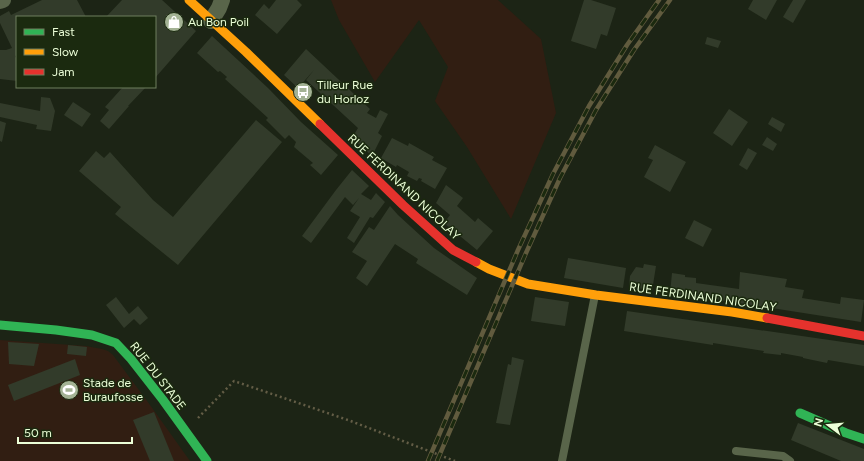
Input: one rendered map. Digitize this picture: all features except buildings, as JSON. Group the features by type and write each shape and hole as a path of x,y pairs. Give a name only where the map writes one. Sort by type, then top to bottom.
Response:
{"street":[{"name":"RUE FERDINAND NICOLAY","path":"189,0 246,52 403,205 453,250 489,269 528,284 596,295 732,312 864,336"},
{"path":"211,21 222,0"},
{"name":"RUE DU STADE","path":"0,326 56,330 92,335 116,343 131,359 207,461"},
{"path":"800,413 846,433 864,439"}],"lane":[{"path":"562,461 596,295"},
{"path":"736,451 783,456 790,461"}],"path":[{"path":"186,431 234,381 348,420 455,461"}],"shaded area":[{"path":"331,0 498,0 541,39 556,113 511,219 467,147 435,101 448,67 419,20 375,82 339,20"},
{"name":"Stade de Buraufosse","path":"0,340 86,346 108,351 113,355 190,461 0,461"}],"railway":[{"path":"428,461 518,250 553,174 589,106 627,45 659,0"},
{"path":"437,461 526,253 560,178 596,110 634,50 670,0"}],"traffic: fast":[{"path":"0,325 92,335 116,343 131,359 163,400 207,461"},
{"path":"800,413 846,433 864,439"}],"traffic: slow":[{"path":"189,0 246,52 320,124"},
{"path":"476,262 489,269 528,284 596,295 732,312 767,318"}],"traffic: jam":[{"path":"320,124 403,205 453,250 476,262"},
{"path":"767,318 864,336"}],"place":[{"name":"Au Bon Poil","path":"174,22"},
{"name":"Tilleur Rue du Horloz","path":"303,92"},
{"name":"Stade de Buraufosse","path":"69,390"}]}
